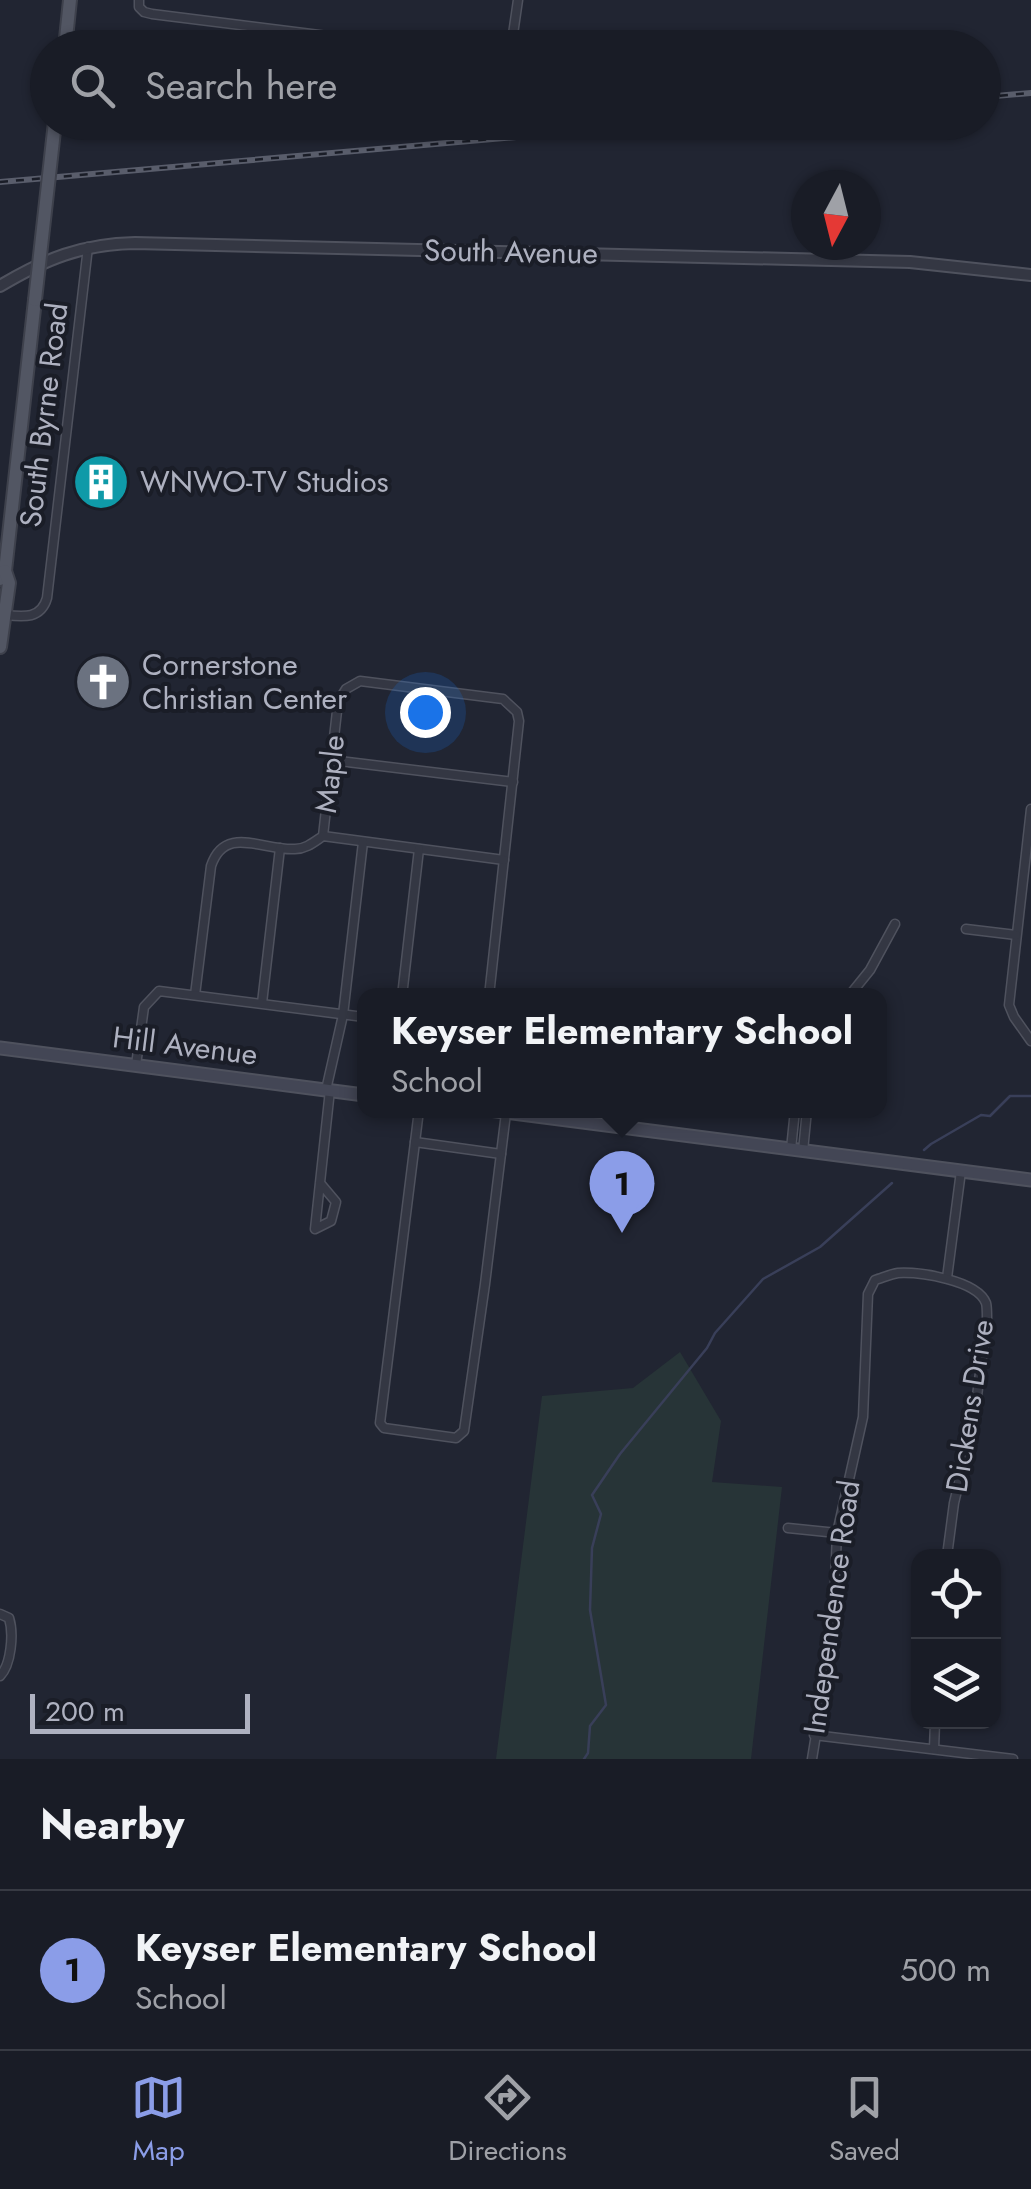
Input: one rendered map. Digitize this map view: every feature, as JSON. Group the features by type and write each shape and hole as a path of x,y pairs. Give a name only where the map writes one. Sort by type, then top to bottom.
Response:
{"main road":[{"path":"66,30 70,0"},
{"name":"South Byrne Road","path":"0,647 9,583 2,575 54,140"},
{"name":"Hill Avenue","path":"0,1048 357,1093"},
{"path":"545,1118 1031,1180"}],"street":[{"path":"140,0 144,12 152,14 280,30"},
{"path":"514,30 518,0"},
{"name":"South Avenue","path":"0,286 50,259 88,246 135,243 910,262 1031,275"},
{"name":"South Byrne Road","path":"5,614 35,615 44,608 47,598 88,246"},
{"name":"Maple","path":"323,836 338,702 346,689 360,681 503,699 517,712 513,782"},
{"path":"331,760 513,782 490,988"},
{"path":"1031,809 1009,1004 1031,1041"},
{"path":"196,995 211,866 214,854 224,845 238,842 298,850 323,836 504,860"},
{"path":"320,1183 336,1202 331,1222 315,1229 328,1090 342,1014 363,842"},
{"path":"262,1003 280,848"},
{"path":"403,988 419,850"},
{"path":"855,988 895,924"},
{"path":"966,929 1016,935"},
{"path":"136,1065 144,1007 158,990 357,1016"},
{"path":"417,1118 380,1423 384,1428 456,1438 464,1431 505,1118"},
{"path":"796,1118 797,1150"},
{"path":"797,1150 805,1118"},
{"path":"415,1142 501,1154"},
{"path":"947,1278 961,1171"},
{"name":"Independence Road","path":"812,1759 834,1631 837,1533 862,1417 868,1294 876,1280 898,1273 947,1278"},
{"name":"Dickens Drive","path":"947,1278 980,1294 986,1304 987,1319 974,1420 954,1503 948,1549"},
{"path":"788,1528 837,1533"},
{"path":"0,1614 10,1618 12,1626 7,1668 0,1676"},
{"path":"934,1749 935,1729"},
{"path":"814,1734 1013,1759"}],"shaded area":[{"path":"680,1352 721,1421 712,1482 782,1487 751,1759 496,1759 542,1396 633,1388"}],"waterway":[{"path":"924,1150 981,1115 990,1116 1010,1096 1031,1096"},
{"path":"584,1759 590,1726 606,1705 590,1610 592,1548 601,1514 592,1495 715,1333 763,1279 820,1247 892,1183"}],"railway":[{"path":"1001,96 1031,93"},
{"path":"0,182 481,140"}],"place":[{"name":"WNWO-TV Studios","path":"101,482"},
{"name":"Cornerstone Christian Center","path":"103,682"},
{"name":"Keyser Elementary School","path":"622,1233"}]}
